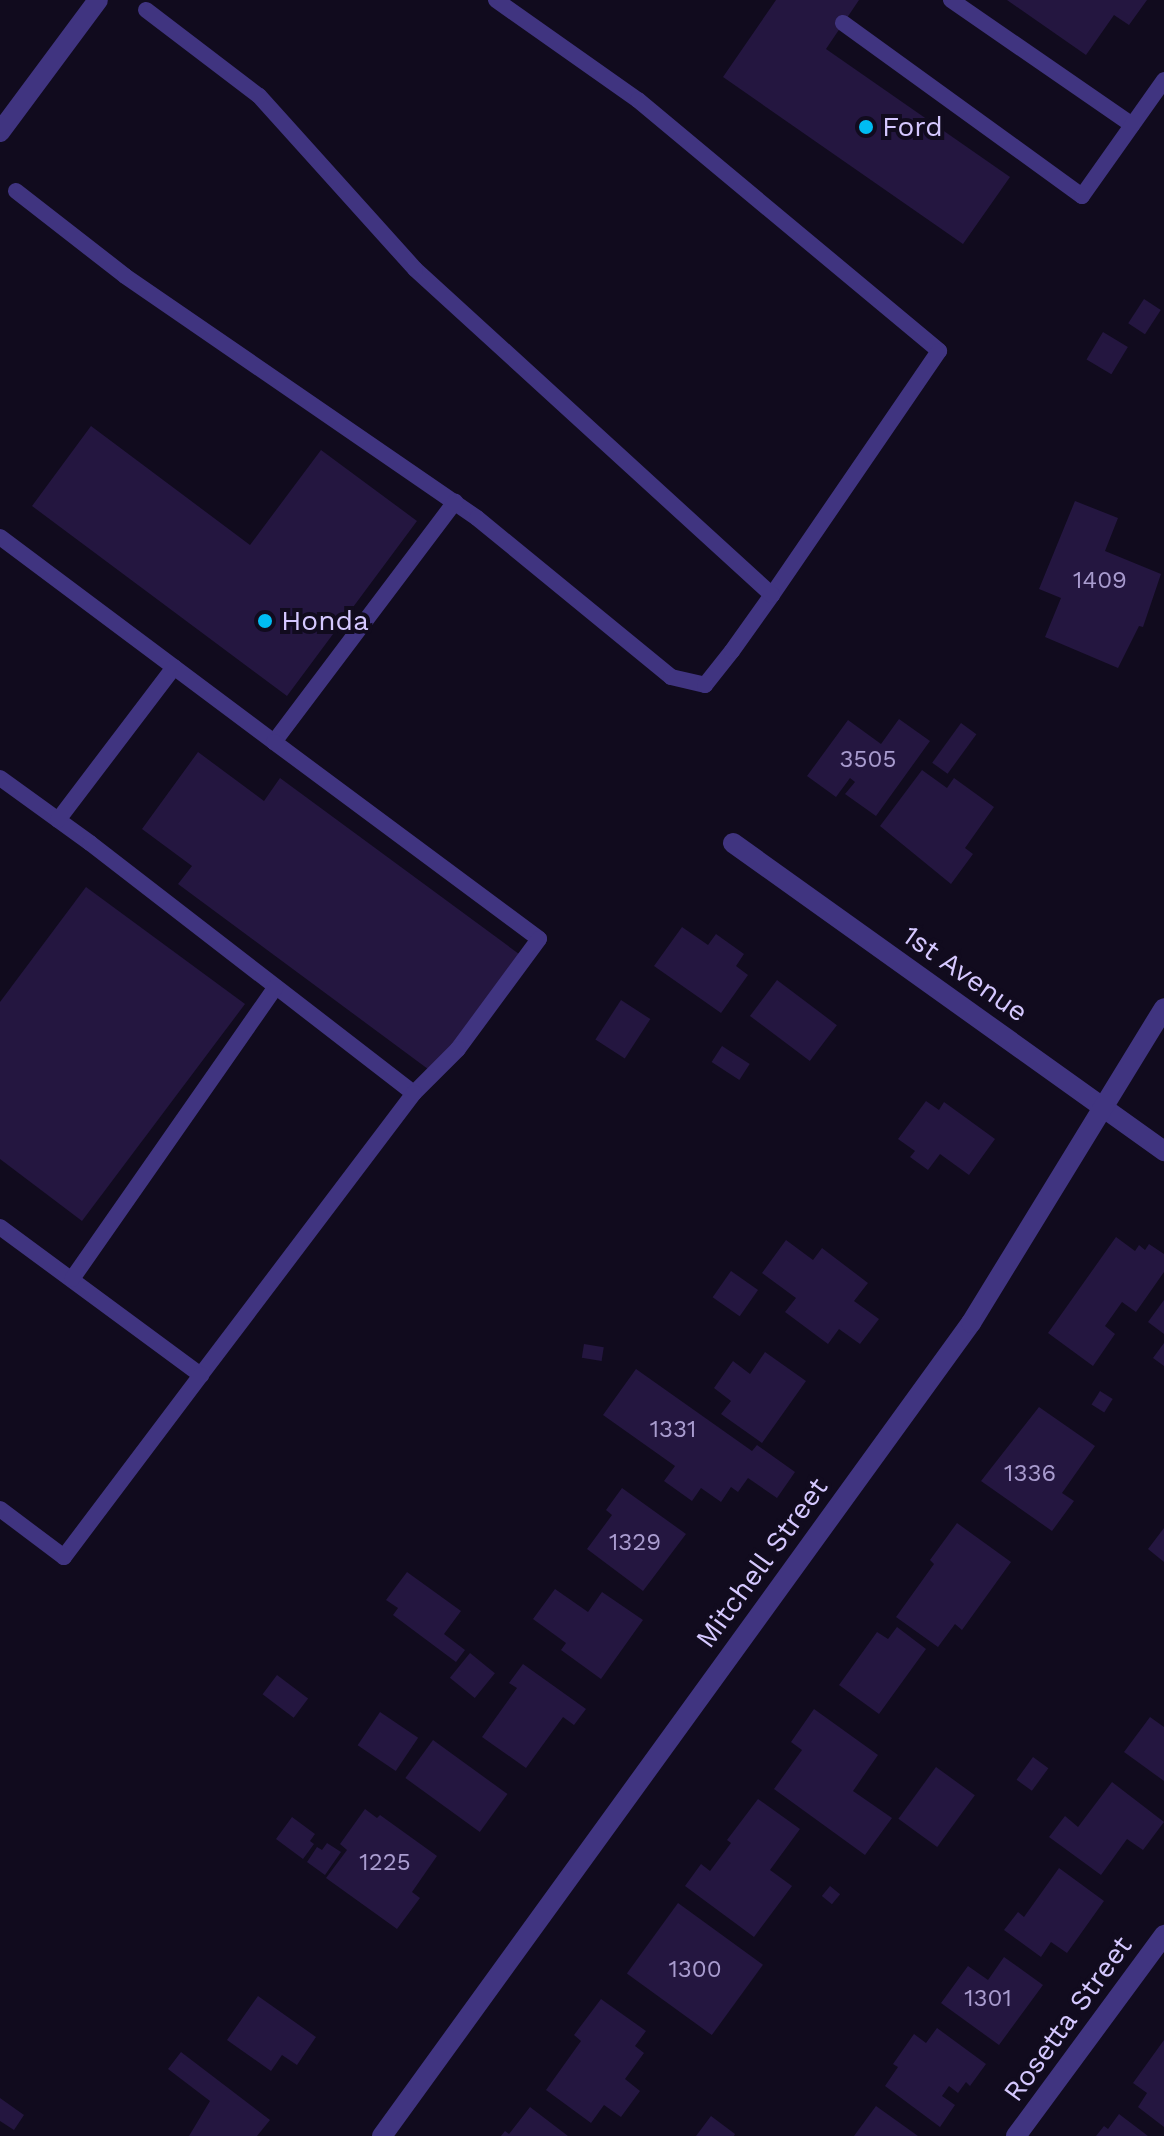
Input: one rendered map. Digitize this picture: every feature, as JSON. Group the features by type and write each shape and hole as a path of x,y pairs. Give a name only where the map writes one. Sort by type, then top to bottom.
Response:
{"street":[{"path":"0,132 98,0"},
{"name":"1st Avenue","path":"733,843 1164,1151"},
{"name":"Mitchell Street","path":"382,2136 971,1323 1105,1109 1164,1008"},
{"name":"Rosetta Street","path":"1016,2136 1164,1935"}],"lane":[{"path":"16,191 125,276 455,502 671,677 705,685 772,595 939,351 638,100 496,0"},
{"path":"951,0 1132,125"},
{"path":"146,10 259,96 415,269 772,595"},
{"path":"843,23 1082,196 1164,80"},
{"path":"274,742 455,502"},
{"path":"0,537 539,939 458,1049 414,1093 64,1557 0,1509"},
{"path":"58,820 174,667"},
{"path":"0,778 414,1093"},
{"path":"72,1279 276,987"},
{"path":"0,1227 201,1375"}],"building":[{"name":"Ford","path":"776,0 859,0 826,49 1010,177 963,244 723,77"},
{"path":"1007,0 1147,0 1129,25 1114,15 1086,55"},
{"path":"1144,299 1161,310 1145,334 1128,323"},
{"path":"1103,332 1128,347 1111,374 1087,359"},
{"name":"Honda","path":"91,426 250,545 321,450 417,521 287,696 32,506"},
{"path":"1075,501 1118,518 1105,551 1161,574 1143,627 1139,626 1118,668 1045,637 1061,598 1039,589"},
{"path":"899,719 930,741 876,816 845,794 855,782 850,778 836,797 807,776 848,720 881,744"},
{"path":"961,723 976,734 948,774 932,763"},
{"path":"198,752 264,801 280,778 519,954 432,1072 178,884 192,866 142,829"},
{"path":"922,770 947,788 954,778 994,807 965,848 973,854 951,884 880,826"},
{"path":"86,887 245,1004 82,1221 0,1159 0,1002"},
{"path":"682,927 708,945 716,934 744,954 736,966 748,975 721,1013 654,966"},
{"path":"777,980 837,1025 810,1061 750,1016"},
{"path":"621,1000 650,1019 625,1058 595,1039"},
{"path":"722,1046 750,1064 739,1080 712,1062"},
{"path":"926,1101 939,1110 944,1102 995,1139 969,1175 940,1154 928,1170 910,1157 915,1151 898,1139"},
{"path":"1116,1237 1135,1251 1139,1245 1145,1250 1149,1244 1164,1254 1164,1272 1136,1312 1122,1302 1105,1326 1115,1334 1093,1366 1048,1333"},
{"path":"786,1240 813,1260 822,1248 868,1283 854,1301 879,1319 860,1344 839,1329 828,1344 785,1312 796,1298 762,1273"},
{"path":"731,1271 758,1290 740,1316 713,1297"},
{"path":"1164,1300 1164,1334 1148,1322"},
{"path":"1164,1343 1164,1366 1153,1358"},
{"path":"584,1344 604,1347 602,1361 582,1358"},
{"path":"765,1352 806,1381 762,1443 721,1414 731,1401 714,1388 733,1361 750,1374"},
{"path":"636,1369 752,1451 757,1445 795,1472 777,1498 748,1478 738,1492 731,1487 721,1502 701,1488 692,1501 664,1481 675,1466 603,1415"},
{"path":"1100,1391 1113,1399 1104,1413 1092,1405"},
{"path":"1039,1407 1095,1446 1062,1493 1074,1501 1052,1531 981,1481"},
{"path":"622,1488 686,1534 643,1591 587,1549 612,1515 606,1510"},
{"path":"957,1523 1011,1562 962,1630 955,1624 938,1647 896,1617 934,1564 930,1560"},
{"path":"1164,1528 1164,1562 1148,1549"},
{"path":"407,1572 461,1611 444,1634 465,1650 456,1662 393,1615 398,1608 386,1600"},
{"path":"555,1589 588,1612 602,1592 643,1620 601,1679 561,1650 566,1643 533,1619"},
{"path":"897,1627 926,1649 879,1714 839,1685 877,1632 888,1639"},
{"path":"470,1653 495,1673 475,1698 450,1678"},
{"path":"523,1664 586,1709 574,1725 563,1717 526,1768 482,1737 517,1688 509,1683"},
{"path":"277,1675 308,1698 294,1718 263,1694"},
{"path":"814,1709 878,1755 853,1791 892,1818 865,1855 774,1789 802,1750 791,1742"},
{"path":"380,1712 418,1738 396,1771 358,1745"},
{"path":"1150,1717 1164,1727 1164,1781 1124,1752"},
{"path":"433,1740 507,1794 480,1832 405,1778"},
{"path":"1033,1757 1048,1768 1032,1791 1017,1780"},
{"path":"936,1767 975,1795 937,1847 898,1819"},
{"path":"1112,1782 1164,1822 1143,1850 1127,1839 1101,1875 1049,1837 1065,1816 1078,1827"},
{"path":"758,1799 800,1829 770,1870 792,1886 754,1937 685,1886 701,1864 710,1871 731,1843 727,1840"},
{"path":"365,1809 377,1818 380,1815 437,1856 412,1892 420,1898 397,1929 326,1878 347,1850 340,1844"},
{"path":"292,1817 315,1834 310,1841 314,1844 303,1859 276,1839"},
{"path":"327,1843 341,1852 325,1875 307,1862 317,1847 322,1850"},
{"path":"1059,1868 1104,1901 1067,1953 1051,1942 1041,1957 1004,1930 1018,1912 1024,1917"},
{"path":"830,1886 840,1894 832,1904 822,1896"},
{"path":"678,1903 763,1965 712,2035 627,1973"},
{"path":"1004,1957 1043,1985 999,2045 941,2003 968,1966 988,1980"},
{"path":"258,1996 316,2037 297,2065 282,2055 271,2071 227,2040"},
{"path":"601,1999 646,2031 635,2046 644,2053 625,2079 640,2091 621,2117 604,2105 591,2123 546,2090 581,2041 574,2035"},
{"path":"937,2028 986,2064 970,2086 966,2082 958,2093 949,2086 942,2096 955,2105 940,2127 885,2086 898,2067 893,2064 914,2034 926,2043"},
{"path":"1164,2040 1164,2127 1138,2107 1147,2093 1133,2083"},
{"path":"181,2052 270,2120 257,2136 189,2136 210,2101 168,2069"},
{"path":"0,2098 24,2115 14,2130 0,2121"},
{"path":"876,2106 918,2136 854,2136"},
{"path":"530,2107 568,2136 501,2136 505,2131 509,2134"},
{"path":"1119,2114 1148,2136 1096,2136 1104,2126 1108,2129"},
{"path":"711,2116 735,2134 734,2136 696,2136"}],"place":[{"name":"Ford","path":"866,127"},
{"name":"Honda","path":"265,621"}]}
